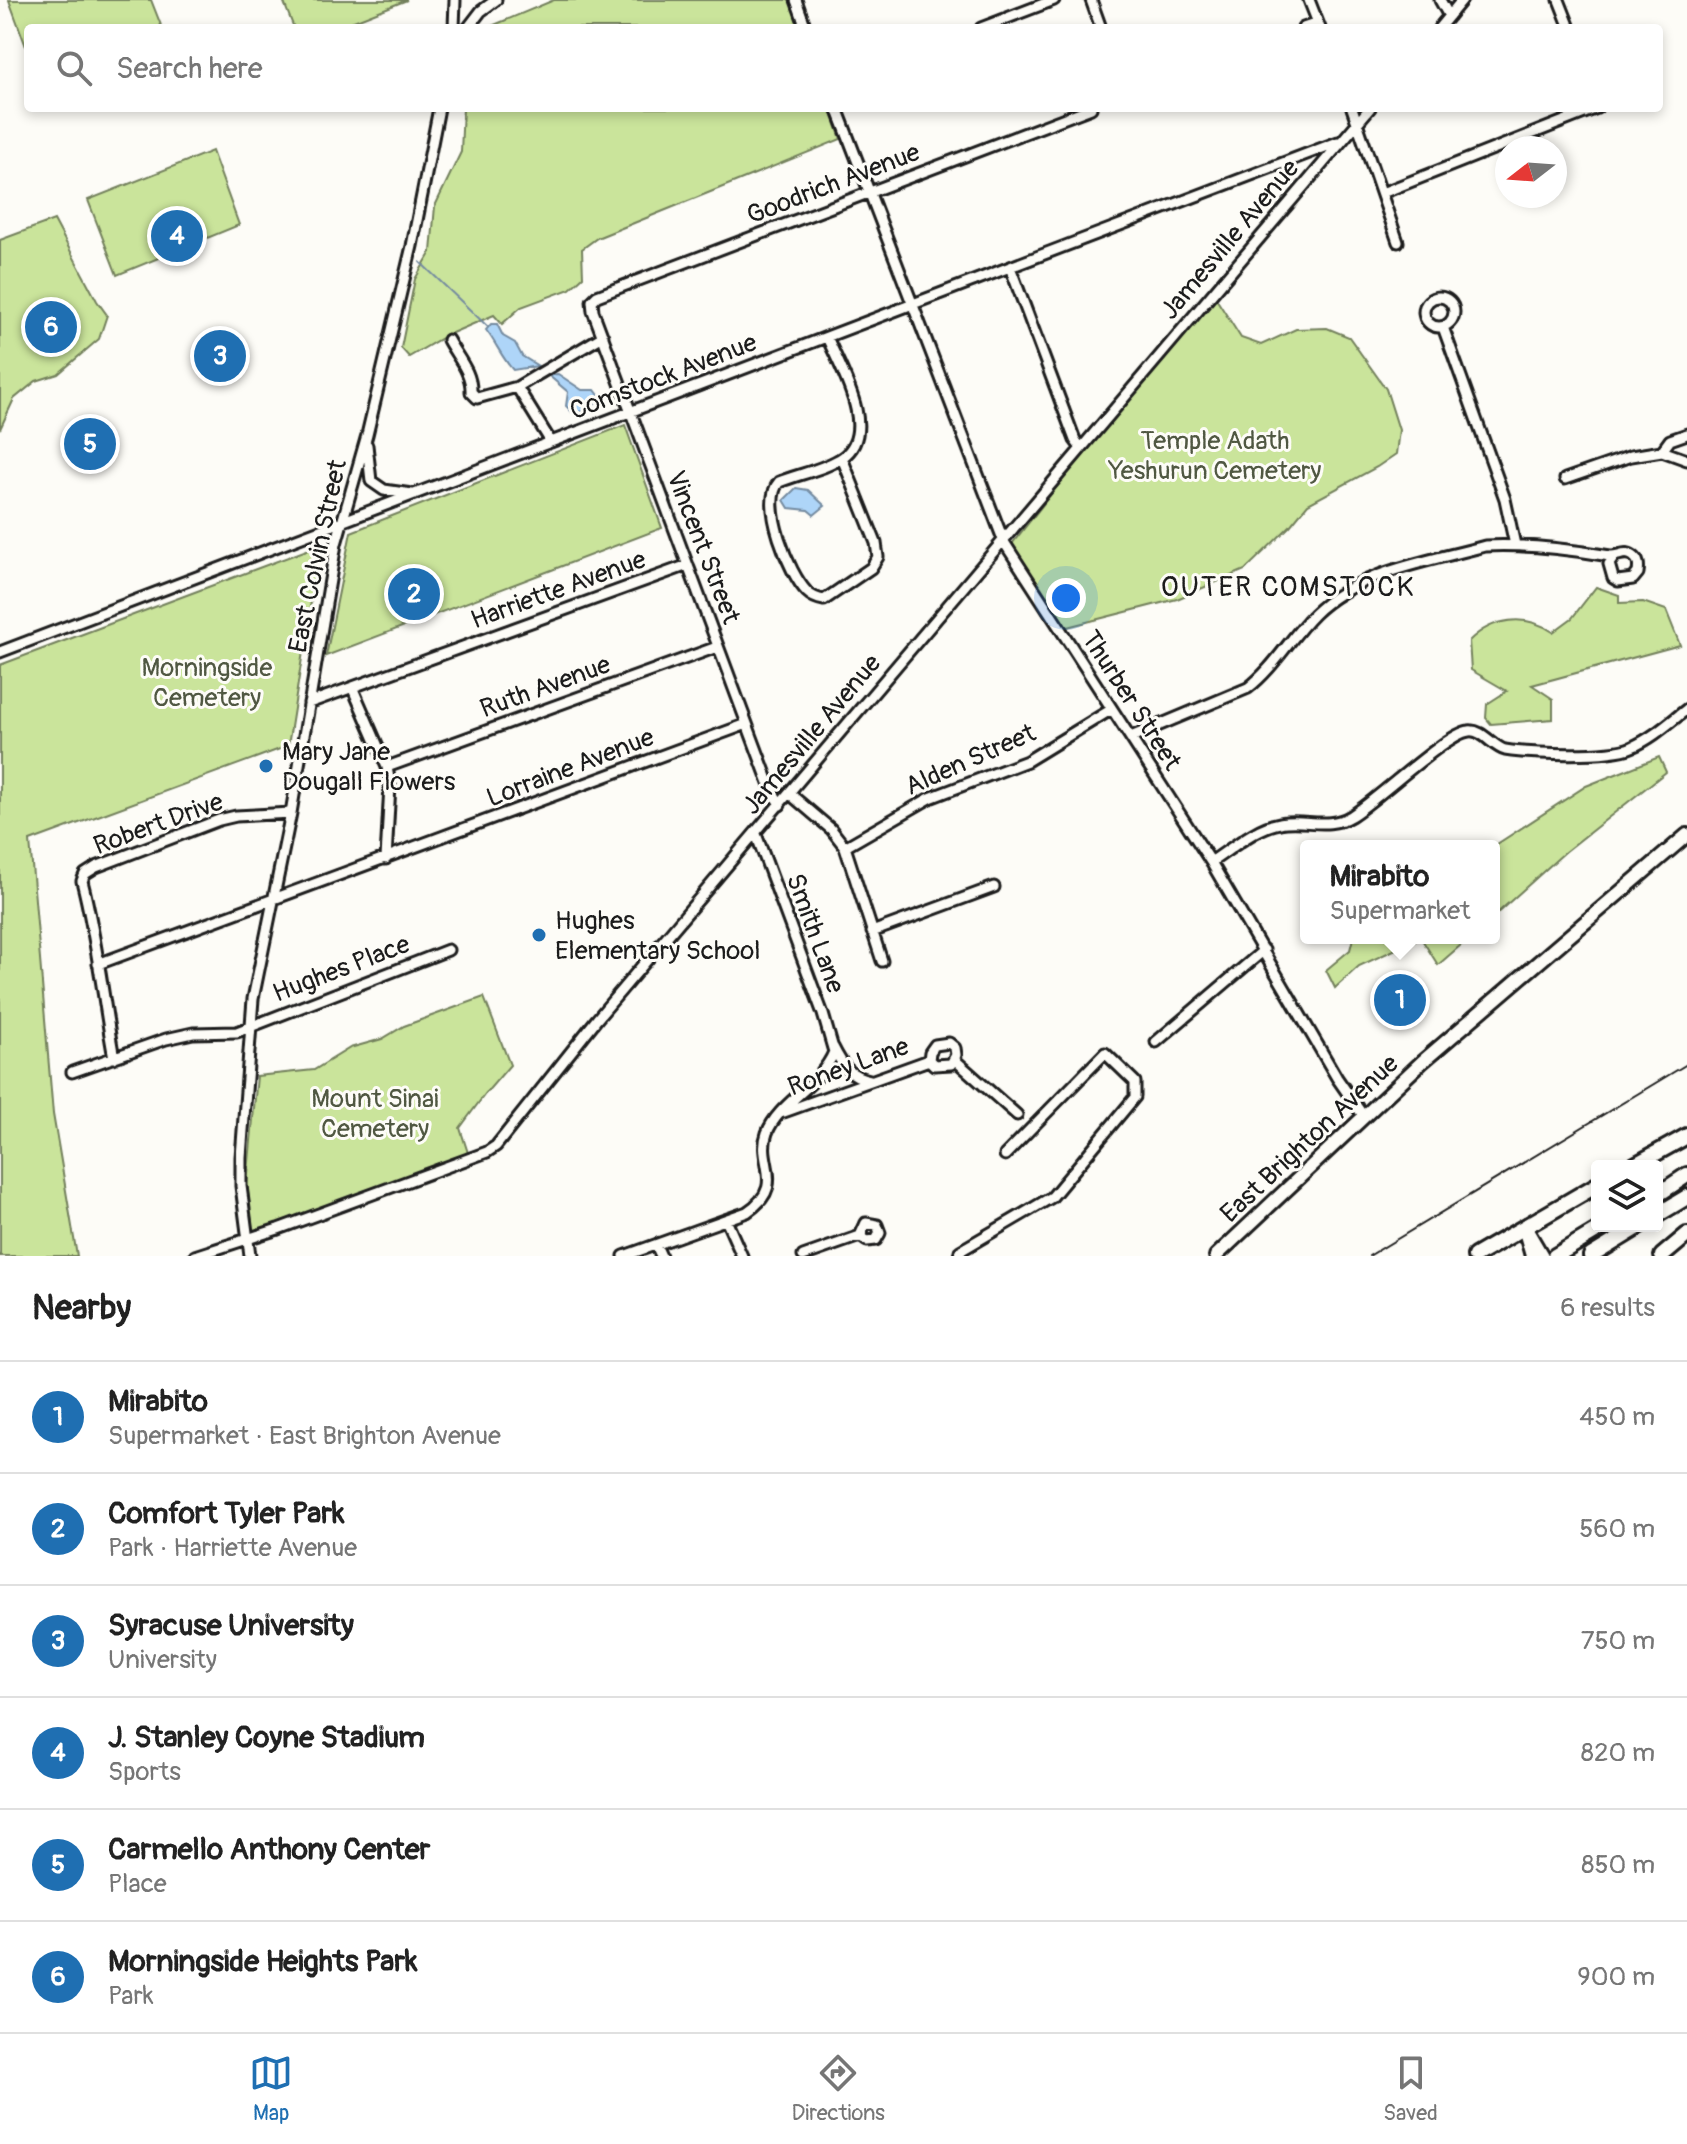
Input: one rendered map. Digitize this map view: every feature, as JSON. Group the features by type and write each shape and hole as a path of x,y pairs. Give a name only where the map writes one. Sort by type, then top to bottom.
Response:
{"highway":[{"path":"1644,1160 1687,1136"},
{"path":"1663,1191 1687,1175"},
{"path":"1475,1256 1591,1188"},
{"path":"1663,1211 1687,1197"},
{"path":"1562,1252 1595,1232"},
{"path":"1591,1256 1630,1232"},
{"path":"1662,1256 1687,1235"}],"main road":[{"name":"East Brighton Avenue","path":"1216,1256 1487,1005 1687,835"},
{"path":"1525,1227 1532,1256"},
{"path":"1525,1227 1542,1256"}],"street":[{"path":"454,24 455,0"},
{"path":"471,24 481,11 496,0"},
{"path":"796,0 805,24"},
{"path":"991,24 1054,0"},
{"path":"1091,0 1100,24"},
{"path":"1309,0 1319,24"},
{"path":"1440,0 1449,16"},
{"path":"1442,24 1462,0"},
{"path":"1559,0 1568,24"},
{"name":"East Colvin Street","path":"250,1256 241,1157 256,986 291,813 322,621 343,522 412,246 438,112"},
{"name":"Thurber Street","path":"839,112 1004,542 1211,862 1337,1078 1364,1117"},
{"name":"Goodrich Avenue","path":"592,301 597,296 1081,112"},
{"path":"1353,112 1398,242"},
{"name":"Jamesville Avenue","path":"195,1256 487,1152 496,1146 597,1019 1367,112"},
{"path":"1382,193 1587,112"},
{"name":"Comstock Avenue","path":"0,652 1341,141"},
{"path":"1010,267 1049,375 1081,448"},
{"name":"Vincent Street","path":"592,301 717,647 780,805"},
{"path":"1443,327 1505,499 1515,545"},
{"path":"448,340 467,370 474,397 517,387 603,336"},
{"path":"827,337 856,410 860,431 858,441 842,458 779,482 771,497 782,548 806,592 824,600 871,568 878,557 876,543 842,458"},
{"path":"517,387 551,442"},
{"path":"1662,451 1670,440 1687,434"},
{"path":"367,435 371,481 379,489 389,492 416,494"},
{"path":"1565,479 1631,456 1662,451 1687,460"},
{"path":"1131,737 1248,688 1260,679 1312,616 1345,590 1383,574 1485,546 1515,545 1590,551 1614,557"},
{"name":"Harriette Avenue","path":"309,703 688,565"},
{"name":"Ruth Avenue","path":"387,767 717,647"},
{"path":"353,689 387,767 390,785 386,859"},
{"name":"Alden Street","path":"845,847 930,798 1027,761 1112,709"},
{"path":"1211,862 1266,828 1280,823 1321,825 1349,818 1446,743 1469,730 1501,749 1619,751 1643,742 1687,709"},
{"name":"Lorraine Avenue","path":"98,964 747,724"},
{"path":"790,794 831,829 845,847 882,961"},
{"name":"Robert Drive","path":"114,1058 94,927 82,881 85,874 219,820 291,813"},
{"name":"Smith Lane","path":"756,834 833,1047 847,1071 856,1078 870,1080"},
{"path":"872,932 994,887"},
{"name":"Hughes Place","path":"72,1072 166,1039 193,1033 237,1032 448,950"},
{"path":"1156,1042 1264,950"},
{"name":"Roney Lane","path":"955,1060 943,1067 933,1065 929,1060 930,1052 935,1045 949,1043 955,1048 955,1060 1017,1115"},
{"path":"624,1256 752,1209 766,1191 769,1170 765,1138 771,1125 818,1077 830,1061 833,1047"},
{"path":"959,1256 960,1251 1052,1197 1135,1097 1135,1082 1105,1053 1005,1155"},
{"name":"Roney Lane","path":"781,1113 929,1060"},
{"path":"726,1220 742,1256"},
{"path":"803,1256 860,1236"},
{"path":"656,1245 661,1256"}],"green space":[{"path":"9,0 151,0 160,24 24,24 24,41"},
{"path":"283,0 407,0 346,24 292,24"},
{"path":"554,0 791,0 800,24 497,24"},
{"path":"463,112 831,112 841,139 597,238 582,249 583,277 570,289 521,307 502,324 494,315 445,336 409,357 401,348 415,279 431,252 435,206 461,152"},
{"path":"212,151 239,225 117,275 88,200"},
{"path":"54,220 107,315 99,339 58,374 36,381 14,399 0,429 0,240"},
{"name":"Temple Adath Yeshurun Cemetery","path":"1215,297 1241,338 1261,345 1296,329 1327,328 1349,337 1386,389 1399,430 1396,454 1308,504 1245,570 1177,599 1063,628 1021,566 1012,544 1088,447"},
{"path":"625,425 662,528 326,656 351,532"},
{"name":"Morningside Cemetery","path":"320,545 288,746 30,841 53,1114 77,1256 0,1256 0,665"},
{"path":"1596,587 1619,595 1619,603 1643,602 1666,610 1680,645 1532,685 1553,699 1553,719 1491,724 1486,718 1487,704 1507,691 1471,670 1469,641 1488,627 1509,621 1531,622 1553,632 1572,618"},
{"path":"1659,757 1666,772 1565,852 1500,911 1500,842 1586,786"},
{"path":"1352,944 1407,944 1359,966 1335,988 1326,970 1350,950"},
{"path":"1425,944 1462,944 1438,965"},
{"name":"Mount Sinai Cemetery","path":"484,997 510,1065 460,1128 468,1153 253,1232 247,1184 257,1076 314,1070 350,1048 382,1039 404,1026"}],"water":[{"path":"491,324 497,324 503,336 515,343 522,356 538,366 513,370 486,330"},
{"path":"558,374 582,390 595,390 602,399 585,411 573,413 566,406 568,392 548,375"},
{"path":"796,488 808,490 825,506 814,515 808,510 789,508 784,500"}],"waterway":[{"path":"420,262 488,327"}],"railway":[{"path":"1369,1256 1687,1064"}],"place":[{"name":"J. Stanley Coyne Stadium","path":"177,236"},
{"name":"Morningside Heights Park","path":"51,327"},
{"name":"Syracuse University","path":"220,356"},
{"name":"Carmello Anthony Center","path":"90,444"},
{"name":"Comfort Tyler Park","path":"414,594"},
{"name":"Mary Jane Dougall Flowers","path":"266,766"},
{"name":"Hughes Elementary School","path":"539,935"},
{"name":"Mirabito","path":"1400,1000"}],"district":[{"name":"OUTER COMSTOCK","path":"1288,586"}]}
